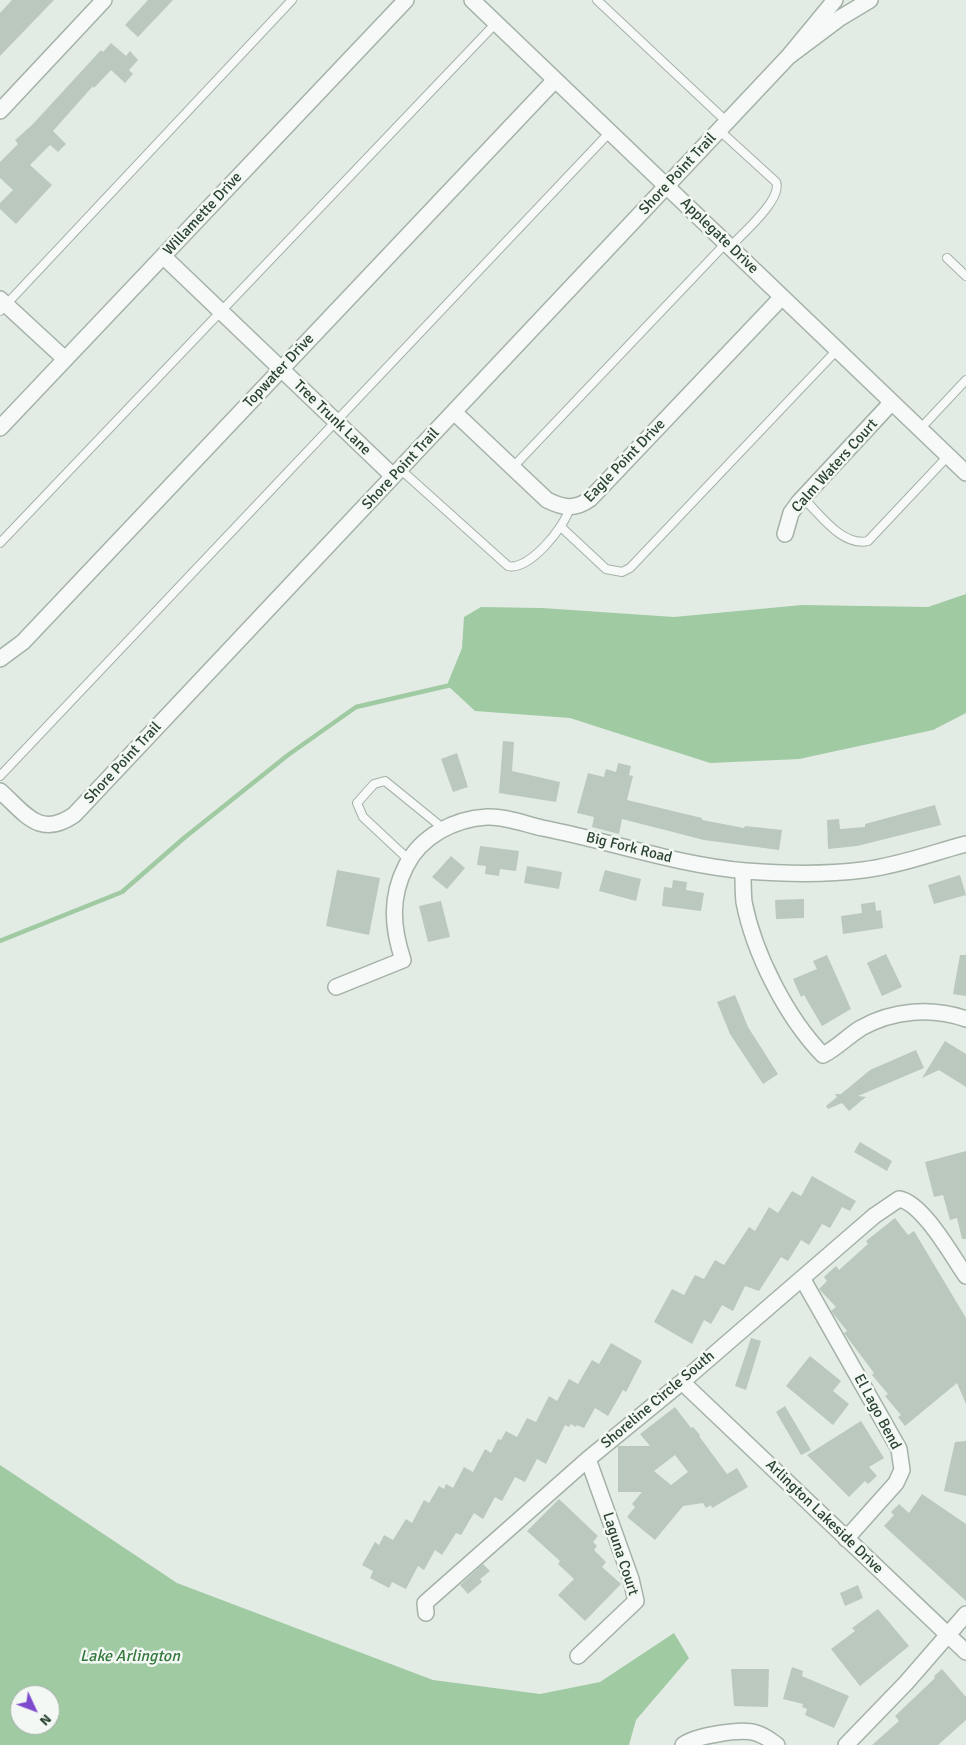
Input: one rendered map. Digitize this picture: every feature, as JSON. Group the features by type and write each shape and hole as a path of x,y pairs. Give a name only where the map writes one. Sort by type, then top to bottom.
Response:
{"street":[{"path":"0,111 104,0"},
{"name":"Willamette Drive","path":"0,428 406,0"},
{"name":"Applegate Drive","path":"472,0 966,473"},
{"name":"Shore Point Trail","path":"0,790 34,822 43,826 62,823 74,815 788,57 835,0"},
{"name":"Shore Point Trail","path":"788,57 840,18 870,0"},
{"name":"Topwater Drive","path":"0,659 22,642 555,80"},
{"name":"Tree Trunk Lane","path":"163,256 336,421 397,473"},
{"name":"Eagle Point Drive","path":"454,412 547,500 558,505 580,506 590,500 782,296"},
{"path":"2,305 65,359"},
{"name":"Calm Waters Court","path":"785,534 791,513 802,498 892,402"},
{"name":"Big Fork Road","path":"336,987 403,960 396,940 392,916 399,879 409,860 423,841 468,819 489,817 569,833 648,855 743,871 801,875 864,870 966,844"},
{"path":"743,871 744,900 754,939 794,1019 808,1040 823,1055 862,1028 898,1014 924,1011 950,1014 966,1019"},
{"name":"Shoreline Circle South","path":"426,1613 425,1604 588,1459 682,1382 874,1216 899,1199 909,1201 932,1227 966,1276"},
{"name":"El Lago Bend","path":"802,1278 899,1449 902,1466 896,1483 846,1539"},
{"name":"Arlington Lakeside Drive","path":"682,1382 966,1652"},
{"name":"Laguna Court","path":"578,1656 636,1601 631,1579 588,1459"},
{"path":"846,1745 906,1683 966,1614"},
{"path":"683,1745 707,1737 744,1730 756,1733 777,1745"}],"lane":[{"path":"2,305 292,0"},
{"path":"513,467 774,200 778,187 776,182 723,126 597,0"},
{"path":"0,543 496,23"},
{"path":"0,776 610,132"},
{"path":"947,258 966,276"},
{"path":"560,527 606,569 622,572 630,568 837,350"},
{"path":"920,429 966,380"},
{"path":"802,498 844,537 861,542 868,541 948,456"},
{"path":"397,473 508,566 514,568 527,563 567,520 570,507"},
{"path":"409,860 363,817 357,803 374,784 385,781 444,830"}],"water":[{"path":"966,594 966,713 933,730 799,759 710,763 570,718 475,711 447,685 462,648 464,617 481,607 542,608 674,617 802,605 928,607"},
{"name":"Lake Arlington","path":"0,1465 177,1583 433,1680 540,1694 600,1682 674,1633 689,1658 636,1720 629,1745 0,1745"}],"building":[{"path":"12,0 54,0 0,56 0,13"},
{"path":"148,0 173,0 138,37 125,25"},
{"path":"111,43 126,56 130,51 138,60 129,70 133,74 125,83 111,70 94,88 93,86 53,131 66,144 58,152 50,145 30,165 52,185 16,224 0,209 0,203 13,190 0,178 0,162 18,144 15,140 32,125 101,50 103,52"},
{"path":"503,741 514,742 512,771 560,782 556,802 499,793"},
{"path":"457,753 468,787 453,792 441,759"},
{"path":"618,763 631,766 629,775 633,776 627,800 702,818 702,820 744,828 745,826 782,830 779,850 704,840 622,819 619,834 592,827 594,817 577,813 588,773 604,777 606,769 616,772"},
{"path":"935,805 941,825 857,846 828,849 827,820 839,819 840,829 865,827 865,824"},
{"path":"480,846 519,851 516,871 500,869 499,876 485,874 486,866 477,865"},
{"path":"451,856 465,868 447,889 432,877"},
{"path":"527,866 562,872 559,889 524,883"},
{"path":"337,870 380,878 369,935 326,926"},
{"path":"605,870 641,879 636,901 599,891"},
{"path":"960,875 966,895 934,904 928,885"},
{"path":"673,880 687,882 686,890 704,893 701,911 662,906 664,887 672,888"},
{"path":"804,899 804,918 776,919 775,900"},
{"path":"441,901 450,937 428,942 419,906"},
{"path":"875,902 876,911 881,910 883,928 843,934 841,916 862,913 861,904"},
{"path":"886,954 902,987 882,996 867,963"},
{"path":"827,955 851,1009 822,1026 804,995 801,997 793,979 817,969 813,961"},
{"path":"960,955 966,955 966,996 953,994"},
{"path":"735,995 748,1027 778,1074 763,1084 730,1034 717,1002"},
{"path":"945,1041 966,1054 966,1087 939,1070 922,1078"},
{"path":"916,1050 924,1068 858,1096 866,1097 849,1111 842,1103 828,1109 826,1106 837,1097 835,1094 841,1094 870,1070"},
{"path":"860,1142 892,1161 887,1171 854,1152"},
{"path":"966,1151 966,1239 962,1239 957,1218 950,1220 943,1195 934,1197 925,1162"},
{"path":"812,1176 856,1201 850,1211 842,1207 830,1228 822,1224 809,1245 801,1240 788,1261 781,1257 759,1291 745,1286 733,1311 722,1305 711,1324 704,1320 692,1344 654,1322 672,1289 684,1295 695,1275 704,1279 715,1260 724,1265 749,1227 755,1231 769,1207 778,1213 792,1191 801,1196"},
{"path":"895,1218 908,1235 914,1231 966,1318 966,1404 957,1383 905,1426 898,1417 901,1415 885,1396 888,1394 872,1375 874,1373 844,1333 847,1331 831,1311 836,1307 819,1289 827,1281 824,1277 836,1266 839,1270 868,1244 866,1241"},
{"path":"751,1338 761,1341 746,1390 735,1386"},
{"path":"611,1343 642,1361 626,1392 623,1390 608,1416 595,1408 584,1428 571,1424 569,1427 565,1425 546,1464 537,1459 525,1482 515,1477 502,1501 495,1497 483,1519 474,1513 461,1535 456,1533 442,1555 435,1550 424,1570 418,1566 406,1589 392,1582 389,1588 370,1578 373,1571 362,1565 375,1542 379,1545 384,1535 393,1540 406,1519 412,1523 424,1500 429,1503 439,1486 444,1489 446,1484 453,1488 464,1467 473,1472 485,1449 491,1453 498,1439 501,1440 506,1431 517,1437 527,1418 536,1422 549,1396 557,1401 569,1379 578,1384 592,1360 599,1364"},
{"path":"810,1356 841,1381 833,1391 849,1404 833,1425 786,1386"},
{"path":"785,1406 811,1450 801,1455 776,1412"},
{"path":"675,1407 691,1428 693,1427 700,1435 727,1474 737,1468 748,1487 712,1508 711,1505 706,1508 703,1503 683,1506 655,1540 627,1517 635,1507 632,1504 642,1492 618,1492 618,1446 650,1446 640,1434","holes":["675,1455 688,1472 671,1485 654,1471"]},
{"path":"861,1421 884,1458 869,1467 877,1476 868,1484 865,1481 849,1497 807,1455"},
{"path":"966,1441 966,1496 944,1491 955,1442"},
{"path":"922,1494 966,1524 966,1601 884,1526 894,1515 891,1512 899,1504 909,1513"},
{"path":"559,1499 598,1536 593,1542 597,1546 594,1550 606,1562 602,1567 621,1584 585,1621 558,1595 574,1579 558,1564 560,1561 527,1531"},
{"path":"483,1564 490,1571 480,1579 482,1582 468,1594 460,1585"},
{"path":"858,1585 863,1598 845,1606 840,1593"},
{"path":"878,1609 909,1646 860,1686 831,1649 855,1631 852,1628"},
{"path":"792,1667 803,1671 802,1676 849,1696 834,1728 805,1715 807,1709 802,1707 803,1704 783,1699"},
{"path":"731,1669 769,1669 768,1707 734,1706"},
{"path":"942,1669 966,1697 966,1720 938,1745 872,1745 899,1721 895,1716"}],"waterway":[{"path":"0,941 122,892 184,838 288,755 356,707 451,685"}]}
